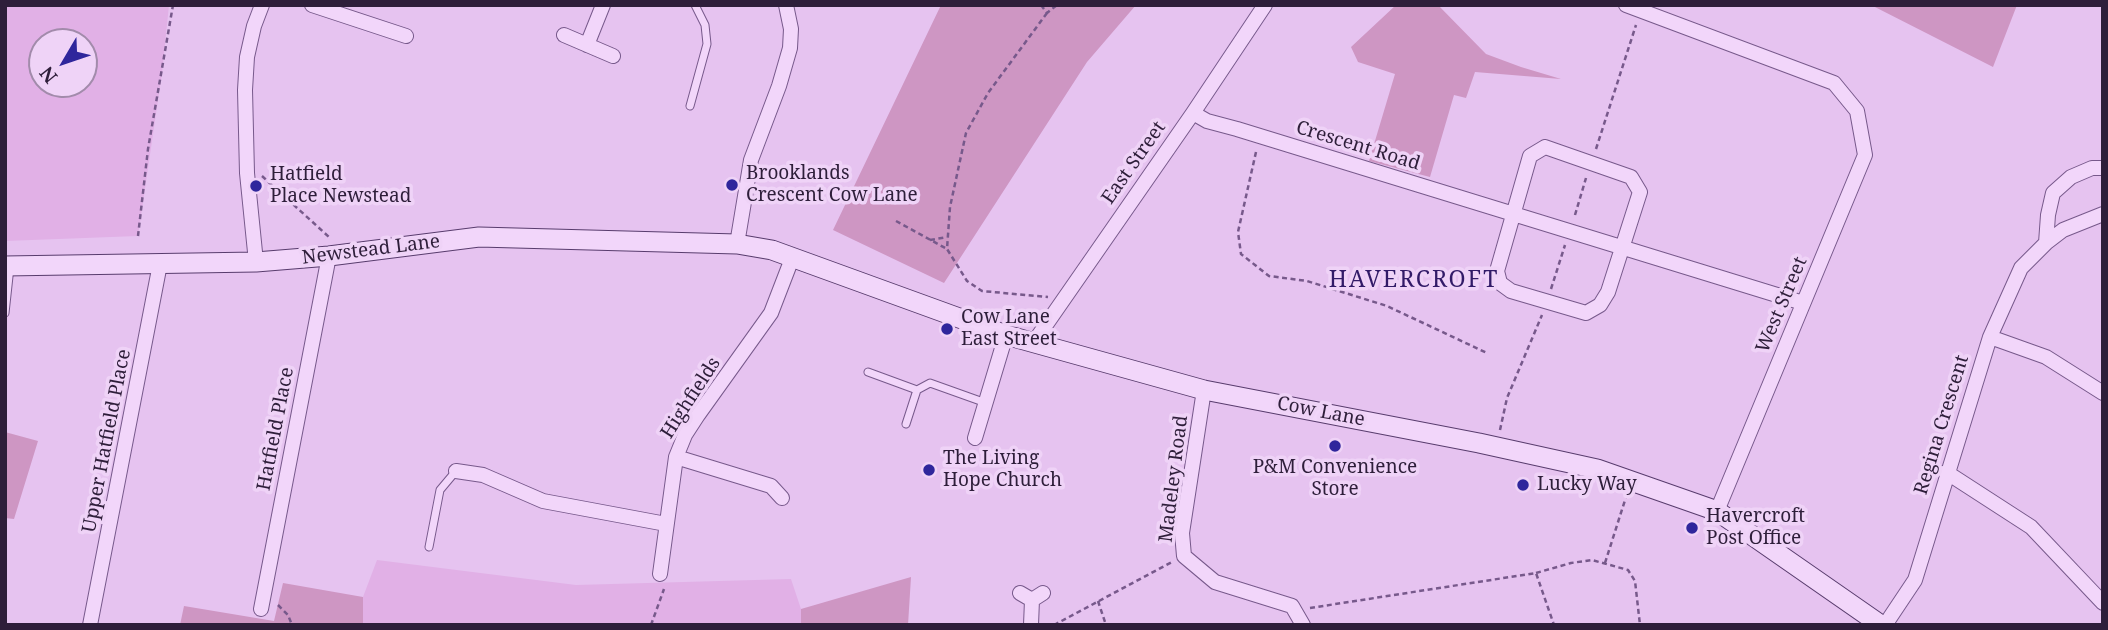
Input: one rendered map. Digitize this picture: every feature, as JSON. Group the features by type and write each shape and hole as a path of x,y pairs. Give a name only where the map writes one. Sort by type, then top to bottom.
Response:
{"main road":[{"name":"Newstead Lane","path":"8,266 256,261 334,255 479,237 737,244"},
{"name":"Cow Lane","path":"737,244 793,256 1006,335 1204,390 1479,443 1597,469 1717,511 1883,625"}],"street":[{"path":"256,261 247,173 245,90 247,57 262,5"},
{"path":"312,5 406,36"},
{"path":"587,45 603,5"},
{"path":"737,244 751,160 779,86 790,48 791,29 786,5"},
{"name":"East Street","path":"1034,342 1265,5"},
{"name":"West Street","path":"1626,5 1834,83 1857,111 1865,155 1717,511"},
{"path":"564,35 613,56"},
{"name":"Crescent Road","path":"1193,113 1207,121 1803,303"},
{"path":"1545,147 1631,177 1640,192 1622,247 1608,292 1600,305 1586,313 1511,291 1500,283 1497,271 1530,156 1545,147"},
{"path":"2046,243 2053,193 2071,177 2092,168 2103,167"},
{"name":"Regina Crescent","path":"1883,625 1915,580 1990,337 2021,268 2063,230 2103,214"},
{"name":"Hatfield Place","path":"262,605 334,255"},
{"name":"Highfields","path":"660,574 676,457 698,415 771,313 793,256"},
{"name":"Upper Hatfield Place","path":"90,625 160,264"},
{"path":"975,438 1006,335"},
{"path":"1990,337 2046,357 2103,393"},
{"name":"Madeley Road","path":"1204,390 1182,533 1184,556 1215,582 1292,606 1295,611"},
{"path":"676,457 771,486 782,498"},
{"path":"456,471 483,475 544,501 666,524"},
{"path":"1947,472 2031,527 2103,603"},
{"path":"1031,625 1032,595"},
{"path":"1295,611 1303,625"}],"lane":[{"path":"691,106 707,44 705,25 695,5"},
{"path":"5,313 8,266"},
{"path":"868,372 917,390"},
{"path":"906,424 917,390 930,383 986,402"},
{"path":"429,547 440,490 456,471"}],"path":[{"path":"138,236 148,149 173,5"},
{"path":"1041,5 1047,13"},
{"path":"947,249 950,206 966,132 988,93 1047,13 1057,5"},
{"path":"1260,135 1238,232 1241,254 1269,276 1307,281 1387,306 1487,353"},
{"path":"247,173 264,176 335,243 334,255"},
{"path":"896,220 947,249 967,281 982,291 1048,297"},
{"path":"930,240 947,237"},
{"path":"1605,563 1631,481"},
{"path":"1054,625 1184,556"},
{"path":"1295,611 1536,573 1592,560 1628,570 1633,575 1640,625"},
{"path":"1536,573 1554,625"},
{"path":"651,625 667,580 660,574"},
{"path":"1098,601 1106,625"},
{"path":"262,605 281,607 292,625"}],"shaded area":[{"path":"5,5 169,5 162,73 138,236 5,241"},
{"path":"941,5 1136,5 1087,62 944,283 833,230"},
{"path":"1396,5 1438,5 1486,54 1561,79 1475,72 1466,98 1454,95 1430,177 1369,161 1395,74 1358,62 1351,47"},
{"path":"1871,5 2017,5 1993,67"},
{"path":"5,432 38,441 14,519 5,518"},
{"path":"377,560 576,585 791,579 801,609 801,625 363,625 363,597"},
{"path":"911,577 908,625 801,625 801,609"},
{"path":"283,583 363,597 363,625 180,625 184,606 274,621"}],"place":[{"name":"Brooklands Crescent Cow Lane","path":"732,185"},
{"name":"Hatfield Place Newstead","path":"256,186"},
{"name":"Cow Lane East Street","path":"947,329"},
{"name":"P&M Convenience Store","path":"1335,446"},
{"name":"The Living Hope Church","path":"929,470"},
{"name":"Lucky Way","path":"1523,485"},
{"name":"Havercroft Post Office","path":"1692,528"}],"district":[{"name":"HAVERCROFT","path":"1414,280"}]}
